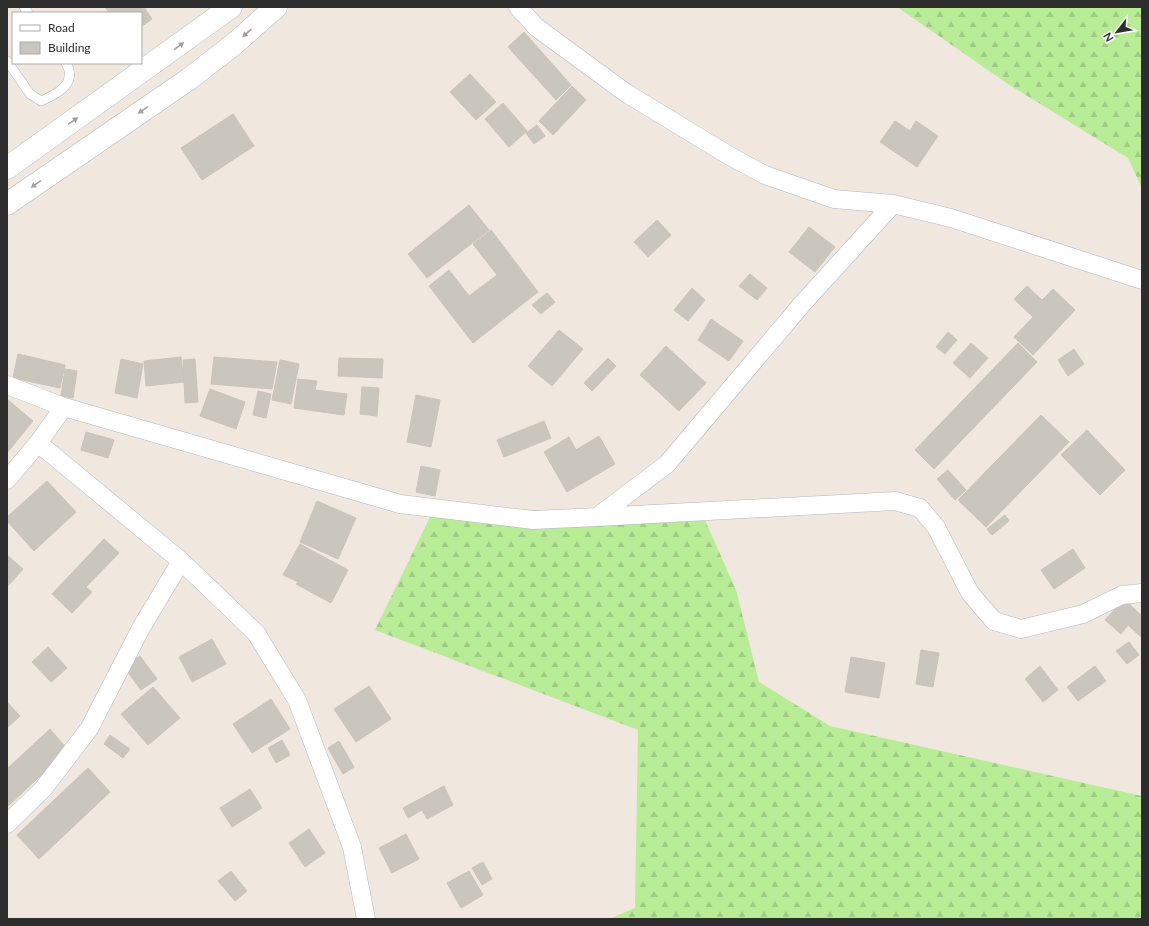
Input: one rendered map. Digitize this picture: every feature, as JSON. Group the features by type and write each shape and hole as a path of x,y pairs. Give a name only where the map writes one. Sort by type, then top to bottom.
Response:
{"main road":[{"path":"7,168 231,7"},
{"path":"7,204 189,79 233,45 276,7"},
{"path":"92,108 110,132"},
{"path":"46,140 64,164"}],"street":[{"path":"518,7 536,27 626,93 728,155 765,175 834,198 893,204 951,218 1142,280"},
{"path":"597,517 667,464 803,303 893,204"},
{"path":"7,385 64,407 400,504 533,520 895,501 920,508 932,522 970,593 994,622 1021,629 1083,614 1122,596 1142,593"},
{"path":"7,480 38,443 64,407"},
{"path":"38,443 181,561 256,633 297,700 352,847 366,919"},
{"path":"7,824 43,789 89,729 141,628 181,561"}],"lane":[{"path":"7,61 30,94 41,101 55,95 69,81 70,72 66,64"}],"green space":[{"path":"897,7 1142,7 1142,188 1128,158 1008,84"},
{"path":"700,509 736,590 759,682 830,726 1142,796 1142,919 609,919 635,908 638,730 375,630 433,511"}],"building":[{"path":"105,7 144,7 152,19 142,26 142,12 108,12"},
{"path":"524,32 571,85 556,100 508,47"},
{"path":"470,74 496,102 476,120 450,92"},
{"path":"572,86 586,100 553,135 539,121"},
{"path":"503,103 527,131 509,147 485,119"},
{"path":"233,114 254,146 202,180 181,148"},
{"path":"895,121 910,131 916,121 938,136 917,167 880,142"},
{"path":"537,125 545,136 534,144 526,133"},
{"path":"469,205 489,230 427,278 408,254"},
{"path":"657,220 671,235 648,257 634,242"},
{"path":"809,227 835,247 815,272 789,252"},
{"path":"491,230 538,292 473,343 429,286 449,270 469,296 497,275 473,244"},
{"path":"750,274 767,288 757,300 739,286"},
{"path":"1027,286 1042,300 1053,289 1075,310 1033,355 1014,337 1033,317 1014,299"},
{"path":"692,288 705,300 688,321 674,310"},
{"path":"547,293 555,302 541,314 532,305"},
{"path":"711,319 743,341 729,361 698,340"},
{"path":"559,330 583,349 552,386 528,366"},
{"path":"948,332 957,340 945,354 936,347"},
{"path":"971,343 988,358 970,378 953,363"},
{"path":"1018,343 1037,362 934,469 915,450"},
{"path":"666,346 706,383 679,411 640,375"},
{"path":"1074,349 1084,364 1068,376 1058,360"},
{"path":"18,354 65,365 60,388 13,378"},
{"path":"181,357 184,382 146,386 144,361"},
{"path":"214,357 277,362 272,389 211,384"},
{"path":"339,358 383,359 382,378 338,376"},
{"path":"608,358 616,366 592,391 584,383"},
{"path":"121,359 143,364 137,398 115,393"},
{"path":"195,359 198,402 185,403 183,360"},
{"path":"280,360 299,364 291,404 272,400"},
{"path":"65,369 77,371 73,398 61,396"},
{"path":"298,379 317,381 315,390 347,394 344,415 294,408"},
{"path":"362,387 379,388 377,416 360,414"},
{"path":"210,389 245,402 236,429 200,416"},
{"path":"258,391 271,394 266,418 253,415"},
{"path":"416,395 440,400 431,447 407,442"},
{"path":"7,399 33,421 7,453"},
{"path":"1041,415 1069,442 986,527 958,500"},
{"path":"544,421 551,438 504,457 497,440"},
{"path":"1087,430 1125,470 1100,495 1061,455"},
{"path":"86,432 114,440 108,458 81,450"},
{"path":"599,436 615,464 567,492 544,452 569,437 576,450"},
{"path":"421,466 440,470 435,496 416,492"},
{"path":"948,470 966,490 955,500 937,479"},
{"path":"47,481 76,512 34,551 7,521 7,517"},
{"path":"317,501 356,518 338,559 300,542"},
{"path":"1005,515 1009,521 992,535 987,529"},
{"path":"104,539 119,553 86,587 92,592 72,613 52,594"},
{"path":"300,544 348,570 331,603 296,584 298,582 283,575"},
{"path":"1073,549 1085,568 1054,589 1041,570"},
{"path":"7,555 23,569 7,587"},
{"path":"1124,599 1142,616 1142,638 1128,625 1121,634 1105,620"},
{"path":"212,639 226,664 192,682 179,657"},
{"path":"1129,642 1139,655 1127,664 1116,651"},
{"path":"48,647 67,668 51,682 32,662"},
{"path":"921,650 939,653 933,687 916,684"},
{"path":"140,656 157,679 141,690 124,667"},
{"path":"851,657 885,663 879,698 845,692"},
{"path":"1040,666 1058,690 1043,702 1025,679"},
{"path":"1095,666 1106,681 1078,701 1067,687"},
{"path":"369,686 391,719 356,742 334,709"},
{"path":"153,687 180,718 148,745 121,714"},
{"path":"271,699 290,729 252,753 233,724"},
{"path":"7,702 20,716 7,728"},
{"path":"50,729 68,750 7,807 7,767 8,768"},
{"path":"110,735 130,749 123,758 104,744"},
{"path":"282,740 290,755 276,763 268,748"},
{"path":"339,741 354,767 343,774 328,748"},
{"path":"88,768 110,792 39,859 17,835"},
{"path":"444,786 453,805 427,819 422,810 408,818 403,808"},
{"path":"250,789 262,808 232,827 220,808"},
{"path":"309,829 325,853 305,867 289,843"},
{"path":"406,834 419,859 392,873 379,848"},
{"path":"483,862 492,879 482,885 472,868"},
{"path":"231,871 247,891 235,901 218,881"},
{"path":"469,871 483,895 461,908 447,883"}]}
